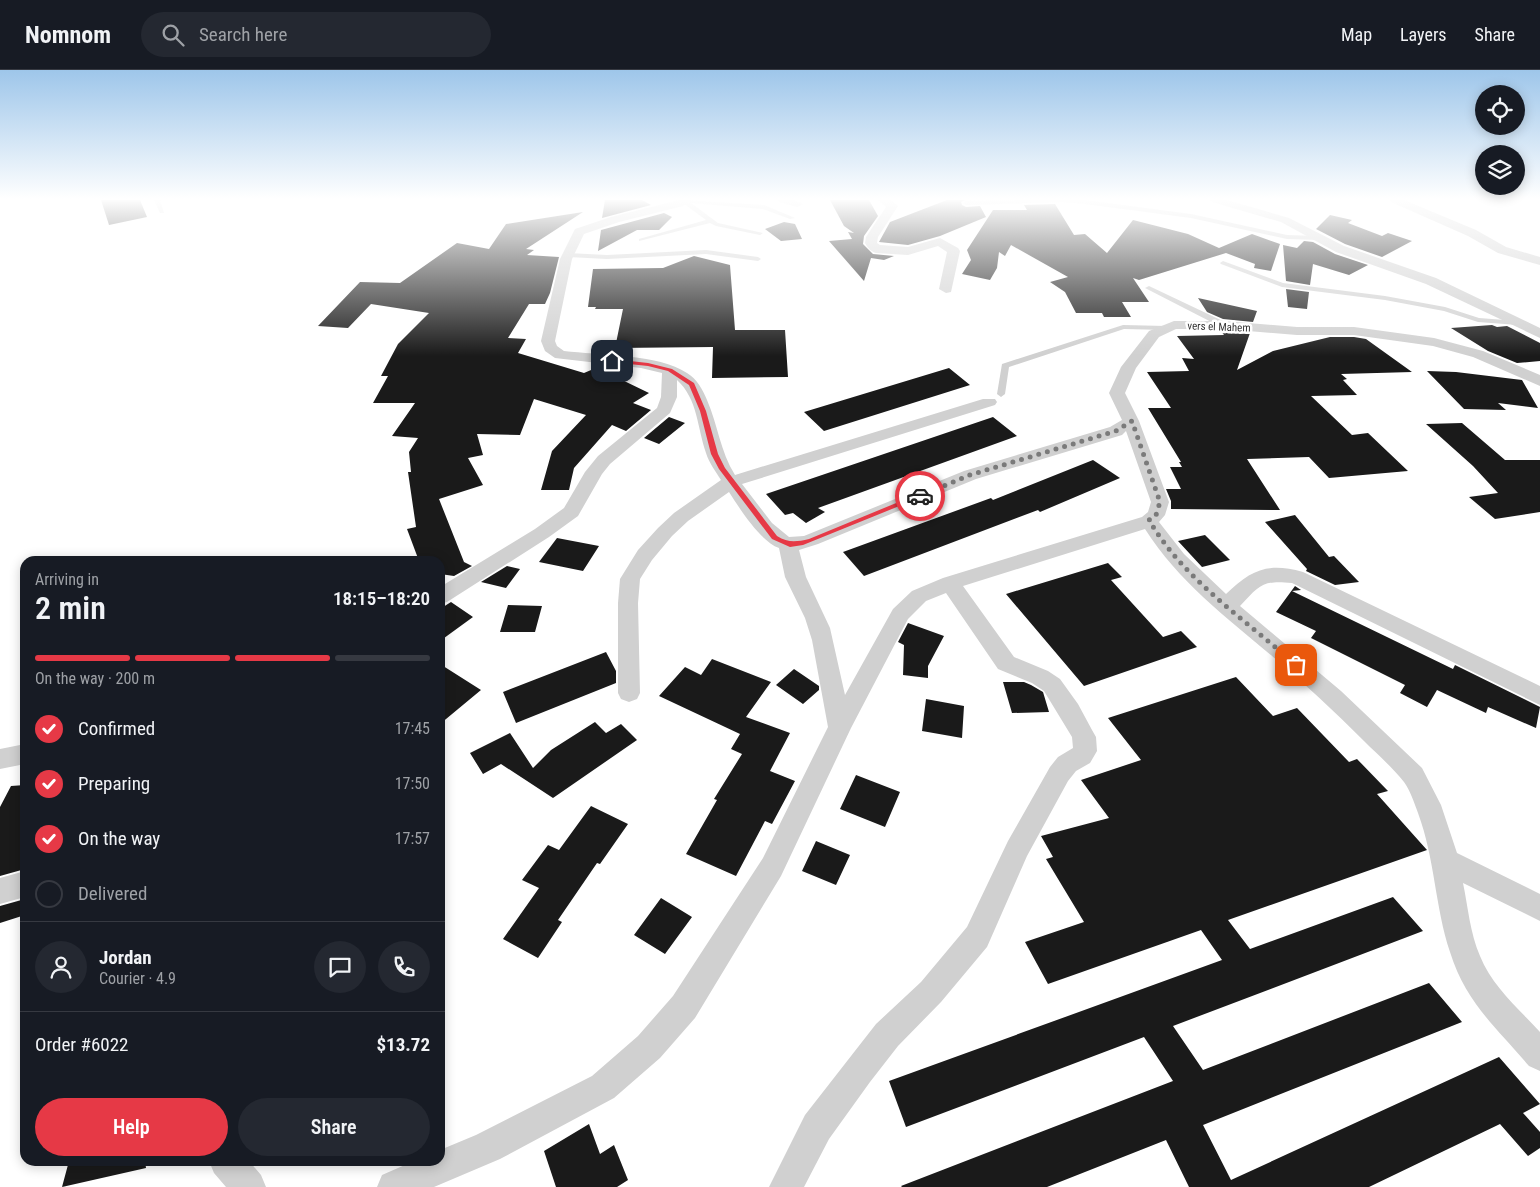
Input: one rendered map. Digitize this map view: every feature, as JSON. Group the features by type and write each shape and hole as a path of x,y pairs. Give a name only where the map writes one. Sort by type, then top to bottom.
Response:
{"street":[{"path":"569,252 548,341 550,348 560,355 648,364 670,370 692,384 703,411 714,454 731,482 774,537 790,544 811,540 970,475 1116,431 1132,421"},
{"path":"946,288 954,252"},
{"path":"1351,252 1431,281 1540,333"},
{"path":"1509,252 1540,261"},
{"name":"vers el Mahem","path":"1166,328 1174,325 1224,325 1297,331 1354,331 1434,342 1478,354 1540,381"},
{"path":"445,1164 488,1147 603,1088 649,1047 684,1007 772,867 840,727 900,614 919,596 950,583 1149,520 1156,515 1160,502 1132,421 1117,393 1129,366 1154,334 1166,328"},
{"path":"445,595 542,533 571,512 594,472 604,460 664,410 669,397 670,370"},
{"path":"629,693 628,603 630,579 645,555 681,517 731,482 995,398"},
{"path":"1149,520 1157,534 1226,607 1324,689 1413,775 1422,789 1446,861 1456,921 1468,962 1479,986 1501,1015 1540,1055"},
{"path":"790,544 789,556 794,572 819,627 840,727"},
{"path":"1226,607 1256,577 1270,574 1296,577 1540,696"},
{"path":"786,1187 817,1127 854,1078 888,1034 931,992 977,937 1017,849 1059,774 1066,764 1081,756 1084,751 1084,736 1058,691 1040,677 1006,663 950,583"},
{"path":"0,759 20,755"},
{"path":"1446,861 1540,908"},
{"path":"0,890 20,885"},
{"path":"230,1166 249,1187"},
{"path":"392,1186 441,1166"}],"lane":[{"path":"568,255 607,257 703,252"},
{"path":"707,252 758,259"},
{"path":"1223,263 1282,285 1385,298 1445,309 1478,320 1518,323"},
{"path":"1149,288 1224,325"},
{"path":"995,398 1005,366 1123,327 1166,328"}],"building":[{"path":"444,252 531,252 527,255 559,257 550,293 545,304 529,304 508,338 526,339 518,353 584,373 603,365 616,367 627,374 618,378 649,393 633,403 651,410 626,431 612,425 574,468 569,490 541,490 552,451 586,415 534,399 520,435 477,434 483,455 468,458 483,485 439,499 464,562 472,566 454,576 445,575 445,556 417,556 407,529 416,527 408,472 411,472 409,452 418,438 392,436 415,403 373,403 388,376 381,376 398,344 429,313 371,304 348,328 318,326 360,282 400,283"},
{"path":"839,252 871,252 873,254 894,256 884,260 871,258 864,281"},
{"path":"968,252 999,252 997,268 990,280 962,274 971,260"},
{"path":"1024,252 1277,252 1271,271 1254,268 1255,264 1226,253 1139,280 1133,278 1149,302 1122,302 1131,317 1104,317 1102,313 1076,313 1065,292 1050,282 1068,277"},
{"path":"1284,252 1332,252 1368,265 1349,275 1313,264 1310,285 1286,281"},
{"path":"1368,252 1391,252 1382,257"},
{"path":"694,256 730,265 735,330 785,330 788,377 712,378 713,347 615,348 623,309 595,309 596,307 588,307 593,269 663,268"},
{"path":"1286,289 1309,292 1307,309 1288,307"},
{"path":"1198,298 1257,311 1253,322 1223,319 1207,312"},
{"path":"1492,325 1497,327 1507,326 1540,343 1540,361 1517,363 1488,351 1451,328"},
{"path":"1221,331 1250,333 1237,370 1273,351 1330,337 1354,337 1366,339 1412,372 1341,374 1347,379 1343,380 1357,395 1311,396 1352,435 1368,433 1408,471 1329,478 1309,457 1247,459 1280,510 1171,509 1171,501 1166,489 1181,489 1170,467 1182,467 1179,462 1181,462 1148,408 1171,408 1147,372 1189,371 1182,358 1194,359 1177,336 1224,335"},
{"path":"949,368 970,385 824,431 804,412"},
{"path":"1427,371 1456,372 1522,380 1538,408 1498,403 1506,410 1464,409"},
{"path":"669,417 685,423 659,444 644,438"},
{"path":"993,417 1017,436 818,508 825,512 806,523 793,513 785,515 766,494"},
{"path":"1462,423 1505,460 1540,460 1540,512 1495,519 1469,497 1498,493 1473,466 1426,424"},
{"path":"1093,460 1120,478 1040,512 1038,510 864,576 843,552 991,498 993,500"},
{"path":"1295,515 1329,557 1334,556 1359,582 1335,585 1306,571 1307,569 1265,522"},
{"path":"1205,535 1230,560 1202,567 1178,541"},
{"path":"557,538 599,546 583,571 539,562"},
{"path":"1108,563 1122,577 1111,580 1163,637 1181,631 1197,647 1084,686 1006,594"},
{"path":"507,566 520,569 506,588 481,582"},
{"path":"1295,586 1301,590 1292,591 1453,669 1455,665 1540,707 1536,728 1488,707 1486,713 1437,690 1427,707 1400,693 1405,685 1311,638 1316,631 1276,612"},
{"path":"451,602 473,617 445,637 445,606"},
{"path":"508,605 542,606 535,632 500,632"},
{"path":"908,623 944,636 928,666 928,678 903,675 904,645 898,642"},
{"path":"606,652 616,671 616,683 516,723 503,692"},
{"path":"712,659 771,682 746,717 790,733 770,771 795,781 772,824 765,821 736,876 686,854 717,800 714,799 742,754 731,749 740,734 659,696 685,667 701,675"},
{"path":"445,667 481,690 445,720"},
{"path":"794,669 819,686 819,690 803,704 776,685"},
{"path":"1236,677 1273,716 1297,708 1349,762 1357,759 1388,791 1377,794 1427,850 1228,920 1250,949 1393,897 1423,931 1173,1026 1203,1070 1429,983 1462,1022 1203,1125 1231,1180 1499,1057 1540,1104 1523,1113 1540,1132 1540,1148 1528,1156 1500,1124 1369,1187 1189,1187 1166,1140 1047,1187 902,1187 1173,1081 1144,1037 906,1127 889,1081 1222,960 1201,930 1048,984 1025,942 1084,922 1046,859 1053,857 1041,836 1109,818 1081,780 1141,760 1108,718"},
{"path":"1003,682 1024,682 1043,692 1049,712 1012,713"},
{"path":"926,699 964,706 962,738 922,731"},
{"path":"595,722 606,733 621,724 637,740 553,798 501,764 483,774 470,753 510,733 533,768 551,750"},
{"path":"856,775 900,792 885,827 840,809"},
{"path":"20,785 20,870 0,876 0,807 11,786"},
{"path":"591,806 628,824 600,864 597,863 558,920 562,922 538,958 503,939 539,888 522,880 548,845 559,850"},
{"path":"816,841 850,855 836,885 802,871"},
{"path":"661,898 692,917 665,954 634,935"},
{"path":"20,900 20,917 0,923 0,906"},
{"path":"589,1124 600,1154 614,1145 628,1180 617,1187 556,1187 544,1151"},
{"path":"68,1166 146,1166 146,1168 62,1187"}],"way so far":[{"path":"920,496 970,475 1116,431 1132,421 1160,502 1156,515 1149,520 1157,534 1204,586 1226,607 1296,665"}],"route":[{"path":"612,361 648,364 670,370 692,384 703,411 714,454 722,469 774,537 782,542 800,544 920,496"}]}
